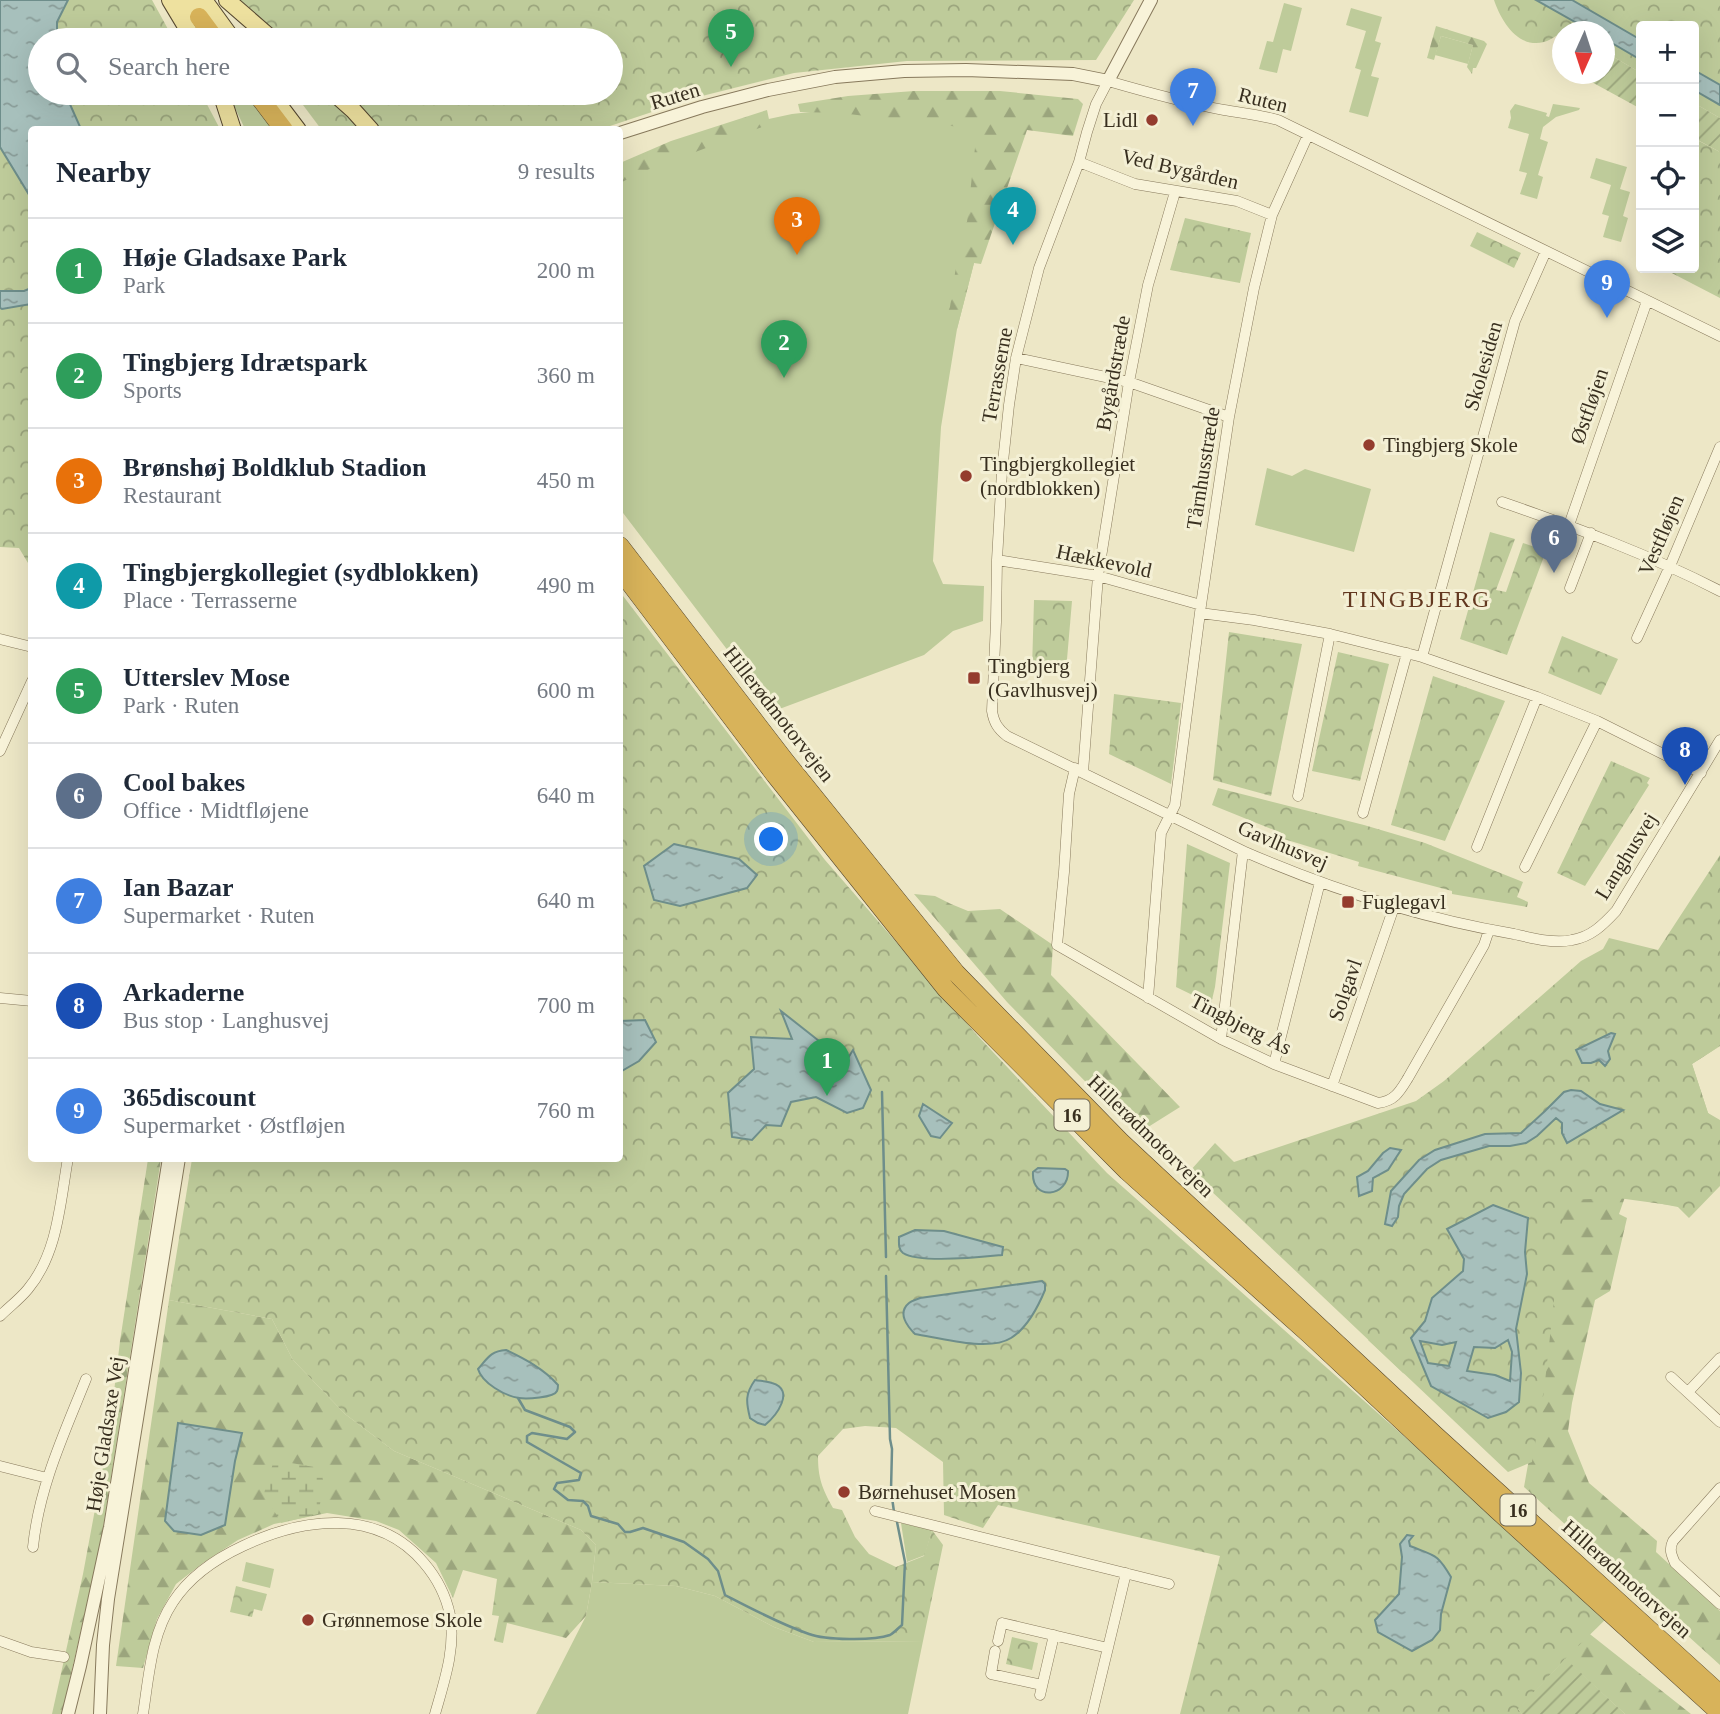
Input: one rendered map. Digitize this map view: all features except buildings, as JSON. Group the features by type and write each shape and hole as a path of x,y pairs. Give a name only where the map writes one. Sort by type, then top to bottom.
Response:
{"highway":[{"path":"201,8 210,28"},
{"path":"265,105 281,126"},
{"name":"Hillerødmotorvejen","path":"623,550 786,762 956,973 1120,1141 1434,1434 1720,1694"},
{"name":"Hillerødmotorvejen","path":"623,574 775,775 946,989 1127,1171 1310,1335 1720,1713"},
{"path":"1602,1586 1720,1684"},
{"path":"1674,1671 1714,1714"}],"main road":[{"path":"170,0 187,28"},
{"path":"187,0 201,8 221,28"},
{"path":"227,0 259,28"},
{"path":"225,105 232,126"},
{"path":"279,105 295,126"},
{"path":"347,105 367,126"}],"street":[{"path":"1108,81 1151,0"},
{"name":"Ruten","path":"623,134 702,107 835,77 904,71 1073,74 1191,103 1255,113 1278,120 1720,336"},
{"name":"Terrasserne","path":"999,729 992,711 997,560 1002,471 1016,358 1039,268 1079,162 1096,104 1108,81"},
{"name":"Tårnhusstræde","path":"1148,998 1161,833 1175,805 1229,417 1254,288 1272,215 1308,135"},
{"name":"Ved Bygården","path":"1079,162 1136,184 1237,201 1272,215"},
{"name":"Bygårdstræde","path":"1057,945 1069,794 1079,770 1098,576 1129,382 1148,285 1175,192"},
{"name":"Skolesiden","path":"1422,657 1515,321 1546,251"},
{"name":"Østfløjen","path":"1569,525 1647,301"},
{"path":"1016,358 1129,382 1229,417"},
{"name":"Vestfløjen","path":"1637,638 1720,447"},
{"path":"1502,502 1591,533 1670,566 1720,591"},
{"path":"1570,588 1591,533"},
{"name":"Hækkevold","path":"997,560 1098,576 1201,609 1330,634 1422,657 1536,697 1597,722 1701,773"},
{"path":"1298,796 1330,634"},
{"path":"0,639 28,646"},
{"path":"1363,813 1407,653"},
{"path":"0,751 28,690"},
{"path":"1477,847 1536,697"},
{"path":"1525,867 1597,722"},
{"name":"Gavlhusvej","path":"999,729 1007,736 1243,851 1320,882 1394,907 1489,930 1572,941"},
{"name":"Langhusvej","path":"1572,941 1600,929 1616,911 1720,740"},
{"path":"1221,1038 1243,851"},
{"path":"1274,1065 1320,882"},
{"name":"Solgavl","path":"1332,1086 1394,907"},
{"name":"Tingbjerg Ås","path":"1057,945 1148,998 1274,1065 1378,1103 1393,1099 1408,1078 1484,945 1489,930"},
{"path":"0,998 28,1001"},
{"path":"0,1316 28,1289 51,1247 67,1162"},
{"name":"Høje Gladsaxe Vej","path":"68,1714 110,1527 168,1162"},
{"name":"Høje Gladsaxe Vej","path":"100,1714 108,1599 177,1162"},
{"path":"1688,1392 1720,1358"},
{"path":"1671,1377 1720,1422"},
{"path":"33,1547 40,1501 47,1478 86,1378"},
{"path":"0,1466 47,1478"},
{"path":"1720,1488 1670,1547 1675,1563 1720,1604"},
{"path":"875,1511 1169,1584"},
{"path":"143,1714 153,1650 160,1626 183,1588 202,1569 262,1537 293,1527 349,1523 399,1540 415,1552 431,1571 442,1591 452,1636 450,1659 435,1714"},
{"path":"1092,1714 1126,1573"},
{"path":"1054,1635 1041,1690 990,1674 1002,1623 1054,1635 1108,1648"},
{"path":"0,1641 31,1652 64,1657"}],"green space":[{"path":"0,0 152,0 167,28 28,28 28,105 207,105 218,126 28,126 28,563 19,548 0,547"},
{"path":"227,0 1134,0 1096,60 907,61 794,73 694,98 610,126 319,126 303,105 623,105 623,28 247,28"},
{"path":"1494,0 1720,0 1720,118 1699,106 1699,21 1636,21 1636,70 1615,58 1615,21 1552,21 1552,38 1535,43 1512,32"},
{"path":"1284,3 1302,8 1291,51 1283,49 1277,73 1259,69 1267,41 1273,42"},
{"path":"1351,8 1382,17 1375,41 1381,43 1371,76 1379,78 1368,117 1349,112 1361,70 1355,68 1366,31 1346,25"},
{"path":"1436,26 1487,44 1472,74 1467,67 1473,45 1441,36 1434,60 1427,58"},
{"path":"1441,36 1473,45 1468,64 1435,55"},
{"path":"1615,58 1636,70 1636,106 1595,84 1615,84"},
{"path":"914,91 1000,91 1078,99 1083,104 1073,136 1027,130 981,264 974,263 957,329 943,324 950,307 962,226 967,222 977,129 840,113 800,112 798,104 848,96"},
{"path":"1515,104 1547,113 1546,116 1549,117 1553,104 1580,108 1556,117 1543,127 1540,139 1548,142 1538,175 1543,177 1537,199 1520,194 1527,173 1519,171 1529,134 1508,128 1510,111"},
{"path":"234,105 255,105 270,126 244,126"},
{"path":"1699,106 1720,118 1720,152 1699,141"},
{"path":"838,109 1023,130 974,263 957,329 941,427 933,561 943,584 984,586 983,621 953,631 924,655 774,711 623,513 623,178 764,120"},
{"path":"767,110 770,124 623,182 623,162 671,141"},
{"path":"1699,141 1720,152 1720,298 1672,273 1699,273"},
{"path":"1596,158 1627,167 1620,189 1630,192 1623,216 1628,218 1621,242 1603,237 1609,216 1602,214 1611,185 1590,178"},
{"path":"1185,218 1251,233 1240,283 1170,270"},
{"path":"1477,232 1521,253 1514,268 1470,246"},
{"path":"1267,468 1292,476 1305,469 1371,489 1354,552 1255,525"},
{"path":"1490,532 1515,539 1496,590 1506,592 1523,543 1546,551 1507,655 1460,639"},
{"path":"623,596 825,860 976,1034 1107,1173 1608,1617 1518,1709 1522,1714 1180,1714 1220,1556 998,1505 983,1528 944,1515 943,1462 896,1428 865,1426 843,1429 818,1456 823,1489 833,1508 842,1510 855,1537 869,1554 896,1567 924,1556 932,1530 943,1545 923,1641 814,1642 774,1627 715,1596 676,1586 592,1582 596,1545 581,1530 394,1451 345,1414 293,1360 272,1319 169,1300 192,1162 623,1162"},
{"path":"1034,600 1072,601 1066,671 1032,669"},
{"path":"1229,632 1302,644 1271,796 1213,780"},
{"path":"1562,636 1618,659 1601,695 1548,673"},
{"path":"1338,652 1389,664 1360,781 1312,771"},
{"path":"1433,676 1505,701 1445,841 1391,825"},
{"path":"1114,694 1181,703 1171,784 1109,754"},
{"path":"1611,761 1650,778 1647,783 1649,785 1585,886 1557,873"},
{"path":"1218,788 1425,843 1523,882 1517,897 1528,902 1527,907 1452,894 1452,891 1358,866 1359,862 1284,839 1284,834 1212,805"},
{"path":"1187,844 1230,863 1211,1004 1176,987"},
{"path":"1720,855 1720,1046 1692,1064 1708,1113 1720,1123 1720,1186 1689,1218 1677,1206 1618,1198 1565,1200 1544,1391 1532,1462 1508,1472 1190,1171 1215,1143 1234,1162 1416,1101 1444,1081 1581,961 1603,949 1609,938 1658,950"},
{"path":"914,894 935,896 968,911 1000,909 1053,945 1051,975 1180,1107 1137,1134 1007,1002"},
{"path":"1720,1046 1692,1064 1708,1113 1720,1120 1720,1166 1678,1207 1625,1197 1619,1214 1627,1218 1610,1291 1595,1300 1568,1431 1589,1483 1657,1541 1656,1552 1720,1611 1720,1665 1524,1487 1535,1425 1403,1373 1368,1340 1402,1302 1527,1233 1611,1108"},
{"path":"148,1162 161,1162 101,1541 62,1714 52,1714 83,1574 109,1434 120,1341"},
{"path":"169,1300 272,1319 293,1360 345,1414 394,1451 581,1530 596,1545 586,1616 566,1638 507,1623 503,1643 494,1641 499,1616 492,1615 497,1579 463,1570 453,1598 436,1563 399,1530 376,1521 327,1513 274,1524 238,1540 203,1563 176,1584 157,1619 143,1668 116,1666"},
{"path":"274,1460 320,1468 324,1484 318,1514 281,1523 264,1493"},
{"path":"901,1523 932,1530 925,1555 907,1562"},
{"path":"246,1562 274,1569 270,1588 242,1581"},
{"path":"592,1582 676,1586 715,1596 774,1627 814,1642 923,1641 908,1714 536,1714 586,1616"},
{"path":"236,1586 267,1594 262,1611 254,1609 252,1617 230,1612"},
{"path":"1586,1631 1691,1714 1625,1714 1565,1659 1518,1710 1522,1714 1438,1714"},
{"path":"1012,1637 1038,1643 1032,1670 1006,1664"},
{"path":"1565,1659 1625,1714 1522,1714 1518,1709"}],"water":[{"path":"0,0 68,0 57,22 57,28 28,28 28,105 70,105 80,126 28,126 28,193 0,147"},
{"path":"1536,0 1572,0 1608,21 1573,21"},
{"path":"1615,25 1636,37 1636,57 1615,45"},
{"path":"1699,73 1720,85 1720,105 1699,93"},
{"path":"28,289 28,305 0,308 0,291"},
{"path":"674,844 739,859 757,875 747,888 680,906 654,900 644,866"},
{"path":"781,1011 833,1052 848,1058 853,1050 871,1090 863,1108 847,1113 816,1097 791,1102 781,1126 766,1125 752,1140 732,1137 728,1093 754,1069 751,1037 792,1039"},
{"path":"645,1020 656,1042 639,1061 623,1070 623,1021"},
{"path":"1611,1033 1615,1034 1608,1051 1610,1059 1605,1066 1599,1060 1582,1063 1576,1050"},
{"path":"1581,1091 1600,1104 1623,1110 1567,1143 1562,1133 1562,1123 1556,1118 1526,1143 1489,1146 1441,1160 1427,1169 1404,1194 1398,1217 1392,1226 1385,1224 1391,1191 1419,1160 1435,1150 1485,1134 1521,1133 1564,1092"},
{"path":"923,1104 952,1123 940,1138 931,1136 919,1116"},
{"path":"1390,1148 1401,1150 1388,1170 1373,1178 1372,1191 1359,1196 1357,1177 1368,1171"},
{"path":"1038,1168 1065,1169 1068,1171 1067,1180 1057,1191 1043,1192 1034,1182 1033,1172"},
{"path":"1493,1205 1528,1218 1525,1252 1527,1274 1516,1329 1521,1373 1519,1402 1506,1412 1488,1418 1431,1386 1411,1338 1425,1321 1432,1298 1463,1271 1464,1259 1447,1229","holes":["1508,1340 1512,1352 1510,1381 1495,1375 1467,1371 1474,1347 1495,1348","1420,1341 1442,1345 1456,1342 1449,1366 1428,1363"]},
{"path":"915,1230 944,1231 1003,1247 1002,1255 951,1259 911,1256 900,1250 899,1237"},
{"path":"1042,1281 1045,1290 1031,1317 1017,1334 1002,1342 964,1343 915,1334 904,1319 905,1307 920,1298"},
{"path":"506,1350 547,1374 558,1385 557,1391 546,1397 519,1398 501,1392 489,1384 478,1369 492,1354"},
{"path":"755,1380 772,1383 783,1391 782,1403 765,1425 750,1418 748,1394"},
{"path":"178,1423 242,1433 225,1525 201,1535 174,1531 165,1521"},
{"path":"1407,1535 1413,1536 1409,1541 1410,1546 1435,1556 1451,1577 1441,1614 1440,1630 1432,1640 1412,1651 1378,1632 1375,1620 1399,1594 1402,1557 1400,1544"}],"waterway":[{"path":"882,1092 886,1257"},
{"path":"886,1276 891,1490 894,1512"},
{"path":"518,1398 525,1410 570,1427 575,1432 567,1439 532,1433 527,1436 527,1442 581,1473 579,1480 557,1483 554,1489 568,1500 583,1501 591,1516 618,1524 625,1532 643,1528 684,1542 708,1559 718,1571 725,1595 809,1634 837,1639 872,1638 890,1635 902,1625 905,1562 897,1522"}],"place":[{"name":"Utterslev Mose","path":"731,67"},
{"name":"Lidl","path":"1152,120"},
{"name":"Ian Bazar","path":"1193,126"},
{"name":"Tingbjergkollegiet (sydblokken)","path":"1013,245"},
{"name":"Brønshøj Boldklub Stadion","path":"797,255"},
{"name":"365discount","path":"1607,318"},
{"name":"Tingbjerg Idrætspark","path":"784,378"},
{"name":"Tingbjerg Skole","path":"1369,445"},
{"name":"Tingbjergkollegiet (nordblokken)","path":"966,476"},
{"name":"Cool bakes","path":"1554,573"},
{"name":"Tingbjerg (Gavlhusvej)","path":"974,678"},
{"name":"Arkaderne","path":"1685,785"},
{"name":"Fuglegavl","path":"1348,902"},
{"name":"Høje Gladsaxe Park","path":"827,1096"},
{"name":"Børnehuset Mosen","path":"844,1492"},
{"name":"Grønnemose Skole","path":"308,1620"}],"district":[{"name":"TINGBJERG","path":"1417,599"}]}
